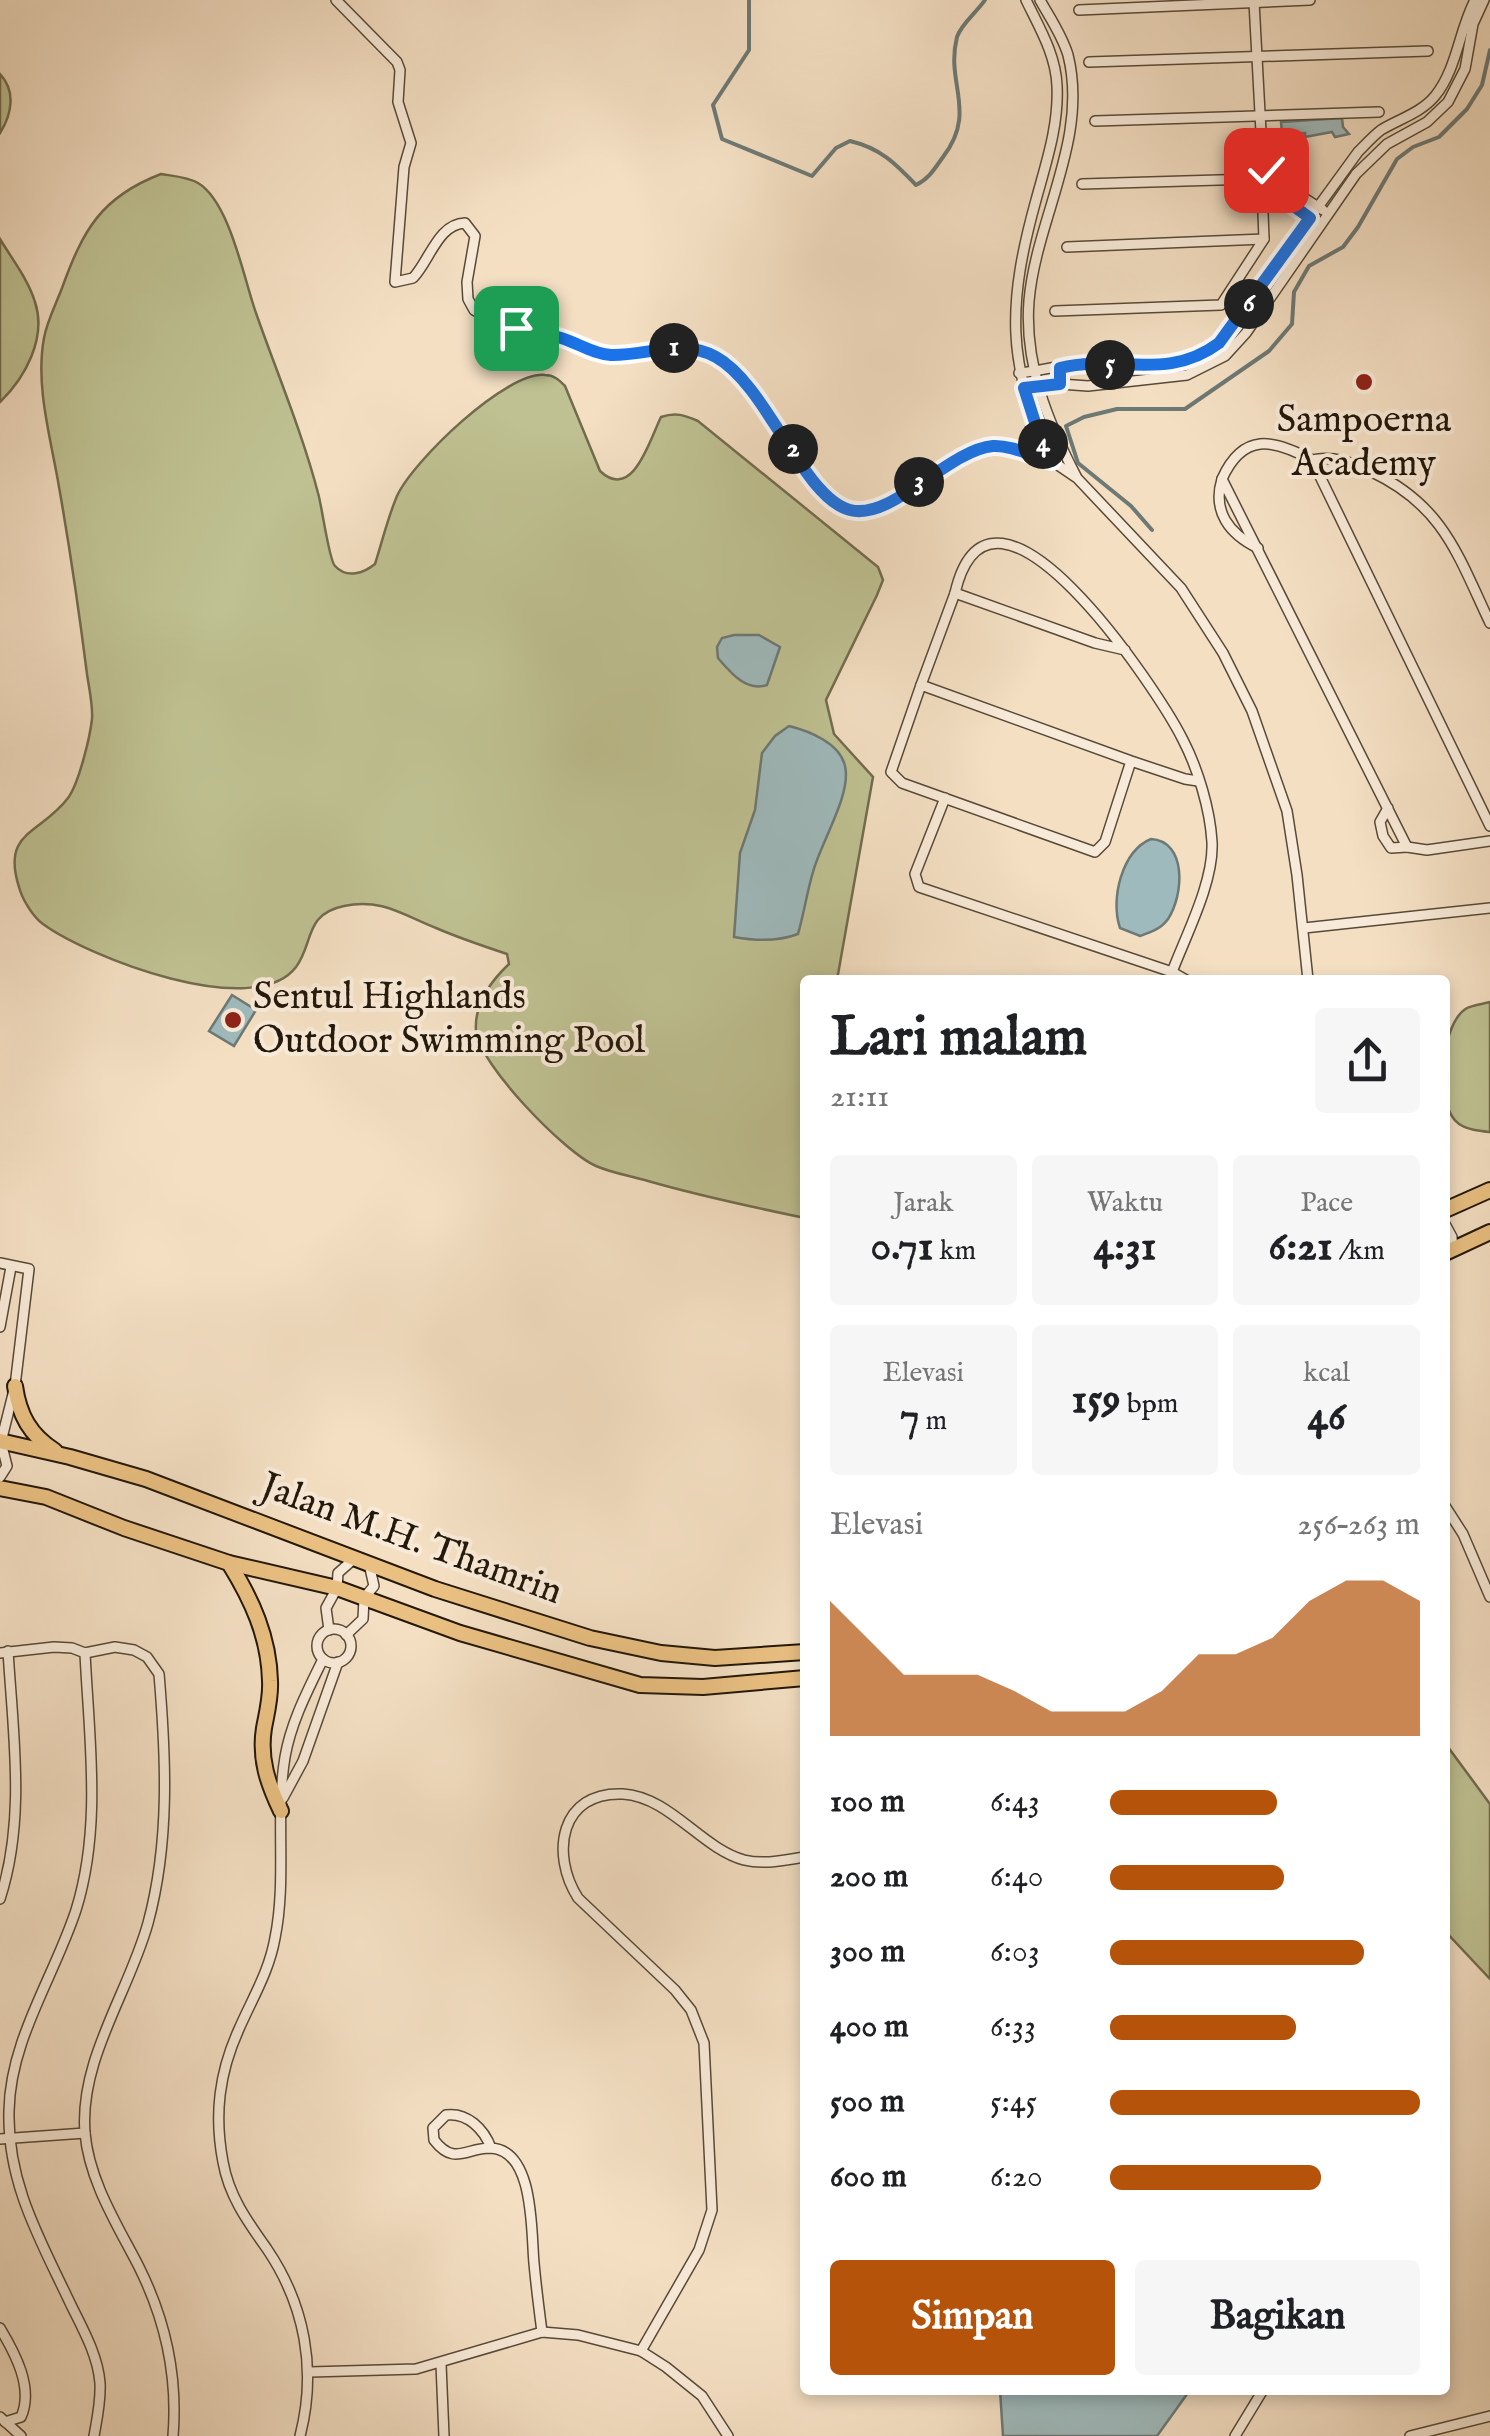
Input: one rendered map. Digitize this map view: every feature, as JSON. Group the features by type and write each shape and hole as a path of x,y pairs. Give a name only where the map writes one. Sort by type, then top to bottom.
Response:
{"main road":[{"path":"1450,1208 1490,1190"},
{"path":"1450,1251 1490,1232"},
{"path":"16,1386 18,1405 36,1438 70,1457"},
{"name":"Jalan M.H. Thamrin","path":"0,1442 70,1457 179,1491 435,1588 590,1638 661,1653 716,1658 800,1652"},
{"name":"Jalan M.H. Thamrin","path":"0,1488 46,1497 230,1564 337,1588 460,1633 640,1685 722,1686 800,1678"},
{"path":"230,1564 263,1632 270,1683 262,1754 265,1774 282,1805"}],"street":[{"path":"336,0 397,62 400,70 398,102 411,143 404,167 396,282 413,278 443,234 458,222 465,223 475,236 467,282 468,299 474,310 493,322 566,340 602,354 673,348 705,352 718,358 754,394 809,474 836,504 848,510 881,506 936,472 991,446 1052,461 1077,478 1181,588 1252,710 1287,811 1308,975"},
{"path":"1026,0 1052,55 1058,86 1049,149 1028,228 1014,307 1013,338 1019,373 1039,435 1052,461"},
{"path":"1040,0 1067,52 1074,98 1029,299 1029,332 1038,386 1053,432 1077,478"},
{"path":"1079,10 1310,0"},
{"path":"1019,373 1091,363 1178,364 1205,354 1219,343 1358,152 1379,132 1411,115 1435,96 1452,64 1475,0"},
{"path":"1024,388 1187,376 1225,356 1246,333 1356,174 1387,144 1427,122 1448,102 1465,69 1473,24 1484,0"},
{"path":"1054,311 1220,305 1264,239 1266,183 1254,2"},
{"path":"1089,62 1428,50"},
{"path":"1095,121 1380,112"},
{"path":"1253,178 1256,171 1263,169"},
{"path":"1082,184 1253,178 1330,214"},
{"path":"1266,183 1321,226"},
{"path":"1067,247 1264,239"},
{"path":"1118,366 1119,382"},
{"path":"1060,368 1060,384"},
{"path":"1258,548 1237,536 1222,516 1222,479 1235,457 1249,446 1279,444 1312,460 1328,458 1362,466 1421,502 1443,529 1490,623"},
{"path":"1312,460 1474,786 1490,826"},
{"path":"1222,479 1407,847"},
{"path":"1131,761 1105,842 1095,852 897,781 891,772 969,556 985,545 1011,544 1032,555 1072,587 1125,650 1176,725 1198,780 1210,827 1212,856 1172,972"},
{"path":"955,593 1125,650"},
{"path":"921,685 1184,780 1198,780"},
{"path":"945,798 915,874 919,887 1177,975"},
{"path":"1388,808 1380,822 1391,848 1427,850 1490,841"},
{"path":"1304,928 1490,908"},
{"path":"0,1327 6,1265 29,1269 16,1386 0,1442 7,1466 0,1478"},
{"path":"4,1280 25,1285"},
{"path":"1450,1514 1490,1596"},
{"path":"328,1630 326,1608 337,1588 338,1573 362,1560 374,1586 364,1598 364,1619 346,1635"},
{"path":"282,1805 303,1761 338,1662 350,1650 341,1630 328,1630 320,1636 317,1645 323,1659 286,1752 282,1805 280,1911 275,1940 266,1974 239,2027 220,2085 218,2133 227,2181 236,2204 286,2282 301,2322 310,2390 300,2436"},
{"path":"0,1899 14,1836 16,1804 4,1652 54,1646 85,1653 100,1648 134,1650 152,1660 163,1724 162,1843 156,1892 135,1963 88,2085 85,2133 92,2169 167,2335 174,2385 173,2436"},
{"path":"85,1653 93,1799 87,1856 76,1910 16,2062 5,2139 29,2221 86,2336 97,2367 100,2384 94,2436"},
{"path":"323,1659 338,1662"},
{"path":"304,1699 323,1706"},
{"path":"640,2350 699,2250 712,2210 704,2043 691,2010 676,1990 578,1898 566,1880 562,1860 571,1816 585,1801 623,1794 640,1798 726,1853 745,1860 800,1858"},
{"path":"491,2148 478,2126 460,2114 446,2115 433,2128 434,2140 444,2151 466,2154 491,2148 506,2154 527,2187 542,2332"},
{"path":"5,2139 85,2133"},
{"path":"0,2328 18,2362 24,2405 21,2417 3,2420"},
{"path":"310,2372 384,2371 441,2364 542,2332 578,2336 640,2350 702,2396 728,2436"},
{"path":"441,2364 444,2436"},
{"path":"1235,2436 1260,2395"},
{"path":"1410,2436 1490,2416"},
{"path":"3,2420 22,2436"}],"green space":[{"path":"0,74 10,103 0,133"},
{"path":"161,174 185,178 198,183 219,207 305,448 330,554 340,570 355,573 375,564 397,496 406,481 462,421 508,387 545,375 565,386 600,471 612,478 622,479 639,464 661,417 688,417 698,421 878,567 883,580 826,700 834,734 873,777 838,975 800,975 800,1217 608,1171 565,1144 507,1085 481,1046 476,1031 481,1002 509,964 507,954 392,909 357,904 322,916 296,967 275,982 245,988 209,986 171,979 96,952 43,924 28,907 19,887 15,855 27,835 57,810 72,791 92,714 71,557 45,412 41,375 44,338 87,233 109,205 140,183"},
{"path":"0,239 32,294 38,329 25,369 0,402"},
{"path":"1490,1002 1490,1132 1459,1124 1450,1112 1450,1033 1467,1008"},
{"path":"1450,1750 1490,1804 1490,1979 1450,1936"}],"water":[{"path":"1342,118 1349,134 1282,134 1281,122"},
{"path":"759,635 780,647 767,685 746,683 718,658 717,647 722,638"},
{"path":"789,726 814,735 837,751 845,766 844,790 813,872 798,934 766,940 734,937 740,853 755,810 762,753"},
{"path":"1151,839 1171,849 1179,884 1168,919 1159,928 1140,936 1120,928 1118,890 1133,854"},
{"name":"Sentul Highlands Outdoor Swimming Pool","path":"232,995 256,1010 234,1046 209,1031"},
{"path":"1000,2395 1186,2395 1157,2436 1003,2436"}],"waterway":[{"path":"749,0 749,50 713,105 722,139 812,176 836,148 850,141 886,157 916,185 931,173 953,141 960,111 954,54 957,37 985,0"},
{"path":"1152,530 1131,506 1078,463 1066,426 1117,409 1185,409 1269,351 1292,324 1294,292 1309,266 1343,247 1397,159 1413,147 1439,137 1467,109 1482,85 1490,50"}],"place":[{"name":"Sampoerna Academy","path":"1364,382"},
{"name":"Sentul Highlands Outdoor Swimming Pool","path":"233,1020"}],"route":[{"path":"516,328 602,354 616,356 673,348 705,352 718,358 754,394 830,498 848,510 866,510 881,506 936,472 991,446 1052,461 1024,388 1060,384 1060,368 1091,363 1178,364 1205,354 1219,343 1310,218 1266,186 1271,179 1266,170"}]}
